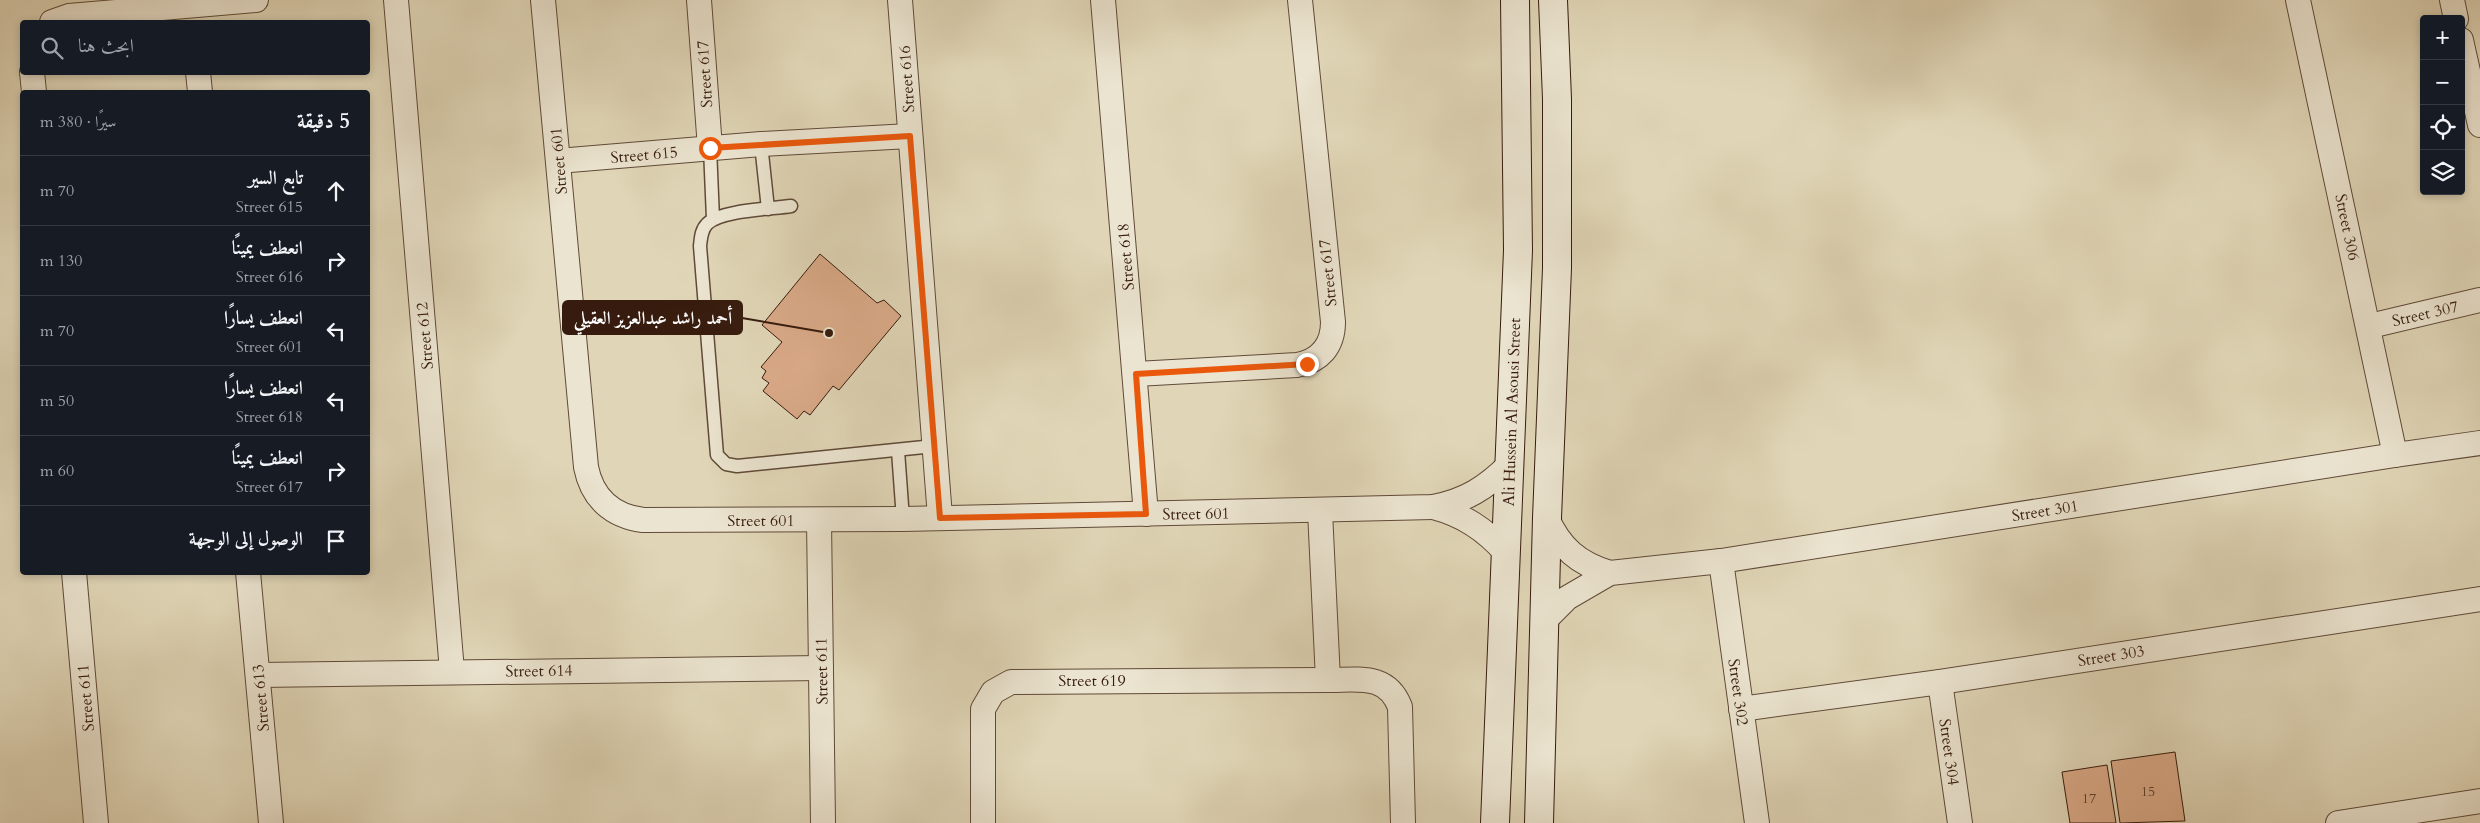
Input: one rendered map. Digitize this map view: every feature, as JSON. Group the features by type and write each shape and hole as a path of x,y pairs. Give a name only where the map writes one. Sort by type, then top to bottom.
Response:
{"street":[{"path":"58,20 69,16 192,14 256,0"},
{"name":"Street 612","path":"396,0 452,671"},
{"name":"Street 601","path":"543,0 586,467 597,496 613,511 622,516 643,520 819,520 1320,511 1433,507 1453,504 1470,497 1509,465"},
{"name":"Street 617","path":"699,0 710,148"},
{"name":"Street 616","path":"900,0 940,518"},
{"name":"Street 618","path":"1103,0 1136,374 1146,514"},
{"name":"Street 617","path":"1136,374 1297,366 1316,359 1330,342 1332,322 1300,0"},
{"name":"Ali Hussein Al Asousi Street","path":"1495,823 1518,250 1515,0"},
{"path":"1539,823 1547,518 1558,268 1557,99 1553,0"},
{"name":"Street 306","path":"2298,0 2370,326 2396,454"},
{"path":"2452,0 2455,15"},
{"path":"2465,58 2480,125"},
{"path":"32,75 34,90"},
{"path":"198,75 200,90"},
{"name":"Street 615","path":"558,161 761,144 910,136"},
{"name":"Street 307","path":"2370,326 2480,300"},
{"name":"Street 301","path":"1547,518 1554,534 1564,548 1577,560 1592,568 1610,573 1721,562 2396,454 2480,443"},
{"name":"Street 601","path":"1433,507 1462,516 1475,524 1506,553"},
{"path":"1320,511 1328,680"},
{"name":"Street 611","path":"819,520 823,823"},
{"name":"Street 302","path":"1721,562 1757,823"},
{"name":"Street 301","path":"1544,621 1567,598 1610,573"},
{"name":"Street 611","path":"74,575 96,823"},
{"name":"Street 613","path":"248,575 271,823"},
{"name":"Street 303","path":"1741,709 1940,682 2480,599"},
{"name":"Street 614","path":"258,674 821,668"},
{"name":"Street 619","path":"983,823 983,709 993,692 1011,682 1328,680 1376,682 1386,687 1395,695 1400,707 1403,823"},
{"name":"Street 304","path":"1940,682 1960,823"},
{"path":"2338,823 2480,801"}],"lane":[{"path":"761,144 768,209"},
{"path":"710,148 713,219"},
{"path":"791,206 719,216 713,219 703,230 700,246 716,448 721,460 731,466 737,466 934,446"},
{"path":"898,451 903,519"}],"building":[{"path":"820,254 877,303 884,300 901,316 839,390 833,386 810,415 804,411 797,419 763,391 769,383 762,378 766,371 761,367 782,342 762,325"},
{"path":"2175,752 2185,821 2120,823 2111,761"},
{"path":"2107,765 2116,823 2070,823 2062,772"}],"place":[{"name":"أحمد راشد عبدالعزيز العقيلي","path":"829,333"}],"route":[{"path":"710,148 910,136 940,518 1146,514 1136,374 1307,364"}]}
